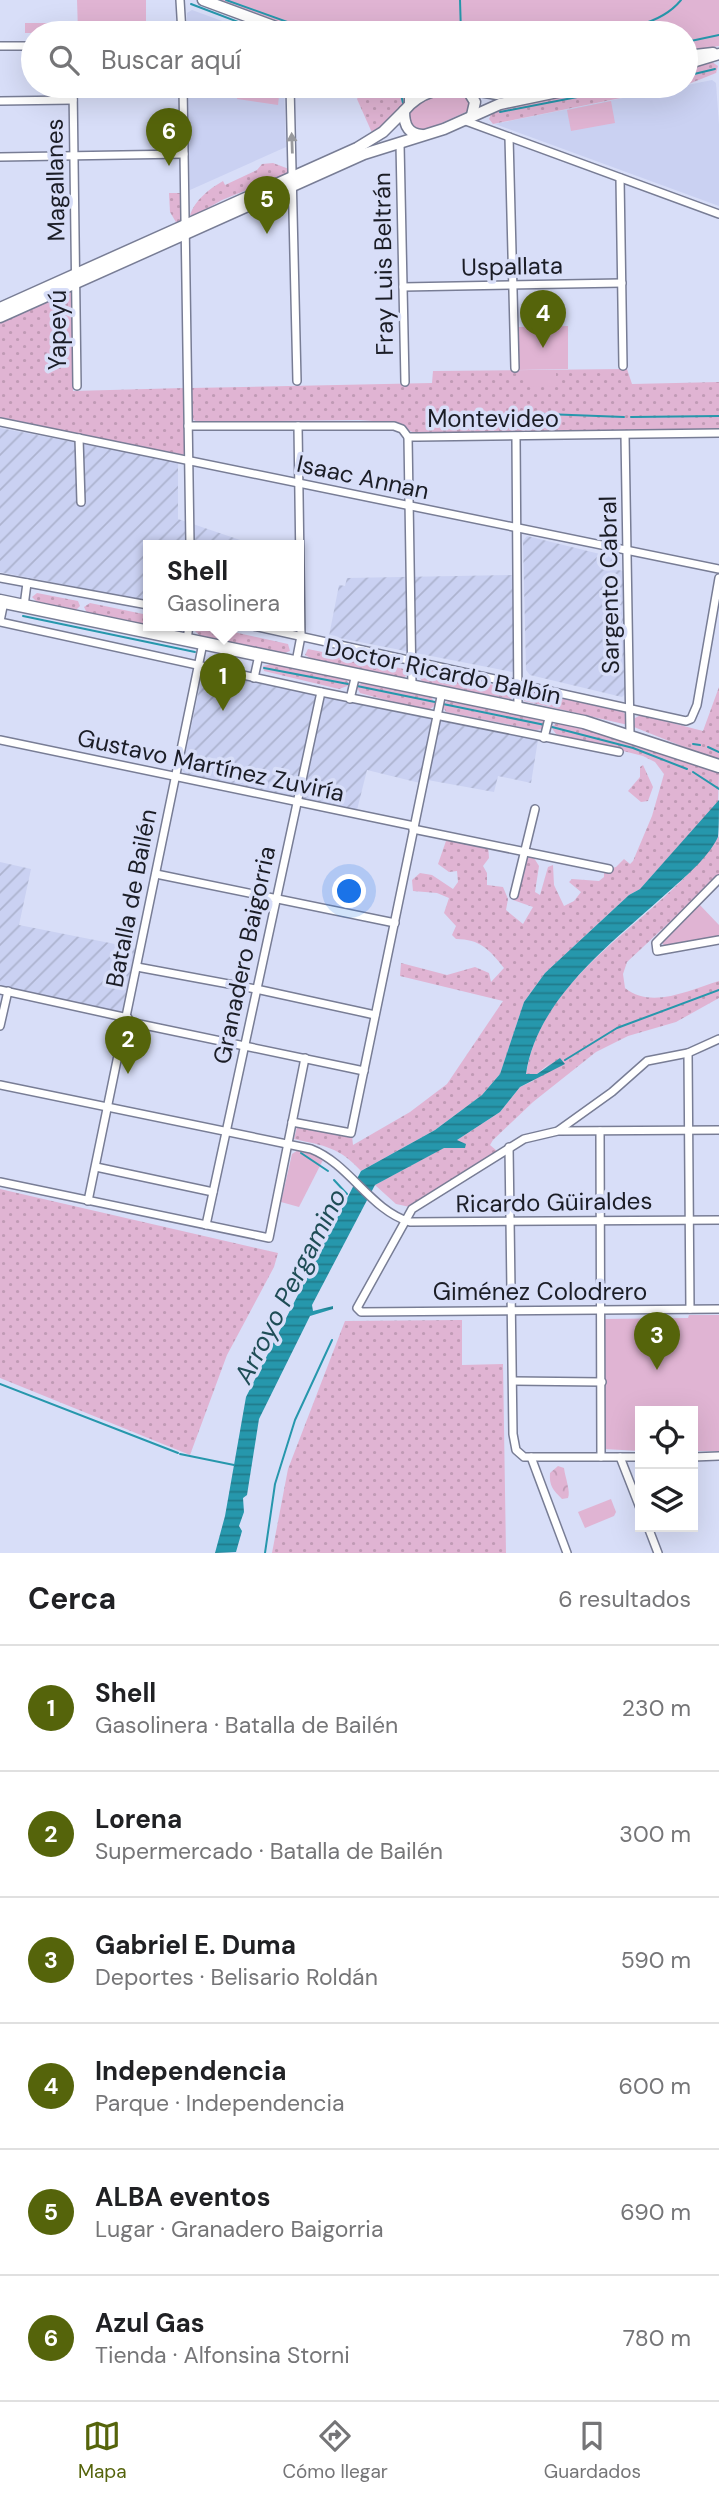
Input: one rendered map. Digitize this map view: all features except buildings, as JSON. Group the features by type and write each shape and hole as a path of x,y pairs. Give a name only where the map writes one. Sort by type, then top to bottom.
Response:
{"highway":[{"name":"Doctor Ricardo Balbín","path":"2,602 143,630"},
{"name":"Doctor Ricardo Balbín","path":"147,631 550,714 630,734 714,764"}],"main road":[{"path":"203,0 259,21"},
{"path":"698,55 719,53"},
{"path":"698,60 719,53"},
{"path":"408,98 406,127 412,133 429,135"},
{"path":"0,308 185,231 292,182 370,141 407,107 422,98"},
{"path":"468,118 474,102 472,98"},
{"path":"292,182 364,154 429,135 512,101 527,98"},
{"path":"0,317 76,278"}],"street":[{"path":"180,0 181,21"},
{"path":"0,47 21,46"},
{"path":"183,98 190,540"},
{"path":"290,98 297,382"},
{"path":"0,101 73,100"},
{"name":"Magallanes","path":"73,100 76,278"},
{"path":"468,118 509,137 719,214"},
{"path":"509,137 514,368"},
{"name":"Fray Luis Beltrán","path":"400,144 405,382"},
{"path":"0,157 184,154"},
{"path":"620,178 624,366"},
{"name":"Yapeyú","path":"76,278 77,386"},
{"name":"Uspallata","path":"403,287 622,283"},
{"name":"Isaac Annan","path":"0,422 719,569"},
{"name":"Montevideo","path":"188,426 394,426 402,429 408,437 516,438 719,433"},
{"path":"298,426 300,540"},
{"name":"Sargento Cabral","path":"625,435 630,734"},
{"path":"408,437 412,686"},
{"path":"79,438 81,502"},
{"path":"516,438 519,708"},
{"path":"0,578 143,604"},
{"path":"277,631 520,682 685,721 691,719 697,705 719,578"},
{"path":"24,606 27,583"},
{"path":"2,602 0,622 350,699 619,752"},
{"path":"187,639 188,631"},
{"path":"296,662 301,631"},
{"name":"Batalla de Bailén","path":"89,1201 203,643"},
{"path":"254,678 260,655"},
{"path":"350,699 356,674"},
{"name":"Granadero Baigorria","path":"206,1226 321,692"},
{"path":"292,1122 351,1133 442,692"},
{"path":"544,737 550,714"},
{"name":"Gustavo Martínez Zuviría","path":"0,740 610,869"},
{"path":"514,895 535,809"},
{"path":"156,874 395,923"},
{"path":"719,879 656,943 657,951 719,940"},
{"path":"137,968 256,989 375,1015"},
{"path":"0,1026 4,990 364,1071"},
{"path":"558,1131 612,1092 647,1061 688,1053 719,1039"},
{"path":"688,1053 690,1309"},
{"path":"0,1182 269,1238 288,1152 287,1144 304,1058"},
{"path":"0,1085 287,1144"},
{"path":"404,1220 418,1204 509,1147 537,1134 558,1131 719,1130"},
{"path":"600,1131 601,1457"},
{"name":"Ricardo Güiraldes","path":"287,1144 327,1156 392,1214 404,1220 719,1220"},
{"path":"509,1147 513,1434 520,1456 635,1457"},
{"path":"96,1167 213,1192"},
{"name":"Giménez Colodrero","path":"404,1220 357,1304 361,1312 513,1309 719,1310"},
{"path":"513,1381 602,1382"},
{"path":"698,1457 719,1456"},
{"path":"531,1457 567,1553"},
{"path":"620,1457 635,1495"},
{"path":"650,1532 658,1553"}],"shaded area":[{"path":"192,10 222,21 187,21 187,13"},
{"path":"712,80 716,83 719,206 495,124 623,98 698,98 698,83"},
{"path":"188,98 284,98 286,147 190,190"},
{"path":"0,428 178,462 178,519 240,540 143,540 143,600 0,572"},
{"path":"527,536 612,557 612,569 623,571 627,692 622,697 530,675 526,670 523,541"},
{"path":"515,575 517,669 512,672 329,636 339,585 345,586 347,578"},
{"path":"203,671 538,740 531,783 498,776 494,792 422,779 420,783 367,770 357,810 185,775 182,770"},
{"path":"0,862 31,869 19,925 135,948 122,1014 0,986"}],"green space":[{"path":"77,0 146,0 146,21 78,21"},
{"path":"216,0 719,0 719,46 698,50 698,21 272,21"},
{"path":"712,62 718,66 716,73 698,80 698,66"},
{"path":"237,98 279,98 278,105"},
{"path":"406,98 406,101 373,135 357,99"},
{"path":"429,98 468,98 470,102 468,111 426,130 412,129 407,115 419,102"},
{"path":"538,98 621,98 493,124 489,119 492,112"},
{"path":"611,101 615,123 571,131 567,110"},
{"path":"273,163 289,169 289,173 222,200 194,216 190,215 199,200 218,184 223,181 225,185 257,170 262,164"},
{"path":"169,193 182,193 182,219 177,224 170,212"},
{"path":"70,289 76,294 73,391 184,388 184,454 180,456 0,417 0,323"},
{"path":"568,326 568,369 518,370 517,327"},
{"path":"627,369 632,384 719,382 719,430 415,433 387,422 359,420 197,422 191,418 191,388 432,383 433,371"},
{"path":"525,372 556,372 556,386 525,387"},
{"path":"37,593 78,601 80,606 75,611 38,603 32,597"},
{"path":"90,603 143,614 143,624 87,613 84,607"},
{"path":"195,631 229,631 288,644 290,651 285,653 200,636"},
{"path":"308,649 404,669 409,674 403,678 312,659 305,655"},
{"path":"272,664 345,678 350,685 339,689 264,671 263,666"},
{"path":"423,668 514,690 517,696 510,699 423,683 418,675"},
{"path":"363,683 431,697 436,705 427,711 360,693 356,686"},
{"path":"719,687 719,761 634,727 635,718 641,715 703,731"},
{"path":"535,690 623,712 627,716 628,725 524,701 525,695"},
{"path":"449,700 546,722 543,729 536,730 446,712 442,705"},
{"path":"558,722 616,735 719,772 718,803 640,889 629,895 545,973 524,1002 500,1074 482,1095 435,1130 361,1171 338,1152 294,1139 297,1127 352,1136 353,1145 410,1112 447,1084 503,1001 400,976 401,963 447,975 475,967 489,973 491,982 504,968 478,943 456,939 452,935 456,926 444,913 449,898 437,893 413,891 412,880 420,873 432,875 453,889 458,882 457,871 449,872 438,864 447,838 488,846 489,858 483,866 487,873 487,885 503,887 508,899 506,910 523,924 533,907 513,900 513,890 520,888 528,857 534,858 539,866 535,892 540,895 548,867 553,865 554,885 564,906 574,901 581,892 569,882 572,879 599,881 604,877 604,870 616,867 624,859 630,864 633,861 652,816 664,774 655,762 643,756 556,734 551,727"},
{"path":"643,765 653,787 648,801 641,802 628,791 640,777 640,767"},
{"path":"719,836 719,876 627,962 623,974 625,988 636,994 659,998 719,981 719,998 676,1022 628,1036 596,1052 533,1102 493,1140 490,1145 497,1151 410,1207 396,1204 375,1185 443,1148 465,1148 457,1140 500,1112 520,1087 533,1081 550,1063 537,1074 526,1075 534,1043 549,1014 568,988 590,964 688,874"},
{"path":"697,902 719,925 719,937 664,946 662,942"},
{"path":"298,1150 324,1158 299,1207 281,1202 292,1154"},
{"path":"0,1189 278,1253 274,1267 227,1355 190,1455 0,1378"},
{"path":"689,1315 719,1315 719,1451 698,1451 698,1406 635,1406 635,1451 604,1449 605,1319 688,1318"},
{"path":"462,1320 462,1365 503,1364 506,1553 272,1553 288,1469 345,1321"},
{"path":"558,1466 564,1468 568,1498 562,1499 551,1485 550,1473"},
{"path":"611,1499 616,1512 614,1516 585,1528 578,1512"}],"water":[{"path":"719,800 718,837 714,845 688,874 580,973 561,996 533,1046 526,1074 537,1074 560,1058 565,1064 520,1087 500,1112 457,1140 466,1144 465,1148 444,1148 375,1185 312,1305 313,1311 333,1306 333,1309 310,1316 259,1419 247,1495 243,1498 244,1512 239,1526 242,1531 236,1552 215,1553 225,1516 246,1397 361,1171 435,1130 482,1095 500,1074 524,1002 545,973 629,895 640,889"}],"waterway":[{"path":"226,0 285,21"},
{"path":"460,0 461,21"},
{"path":"651,21 662,16 681,0"},
{"path":"191,4 236,21"},
{"path":"698,39 719,35"},
{"path":"698,73 715,69"},
{"path":"402,98 403,103"},
{"path":"500,112 572,98"},
{"path":"519,413 624,417"},
{"path":"631,417 719,416"},
{"path":"23,616 195,652"},
{"path":"264,668 348,684"},
{"path":"357,686 435,702"},
{"path":"443,704 545,725"},
{"path":"552,727 633,748 687,769"},
{"path":"693,744 700,745"},
{"path":"708,747 719,752"},
{"path":"693,772 719,789"},
{"path":"565,1060 617,1028 719,990"},
{"name":"Arroyo Pergamino","path":"301,1153 328,1171"},
{"name":"Arroyo Pergamino","path":"334,1180 347,1194"},
{"path":"265,1553 275,1484 295,1420 332,1340"},
{"path":"0,1384 178,1453"},
{"path":"180,1454 234,1465"}],"place":[{"name":"Azul Gas","path":"169,166"},
{"name":"ALBA eventos","path":"267,234"},
{"name":"Independencia","path":"543,348"},
{"name":"Shell","path":"223,711"},
{"name":"Lorena","path":"128,1074"},
{"name":"Gabriel E. Duma","path":"657,1370"}]}
